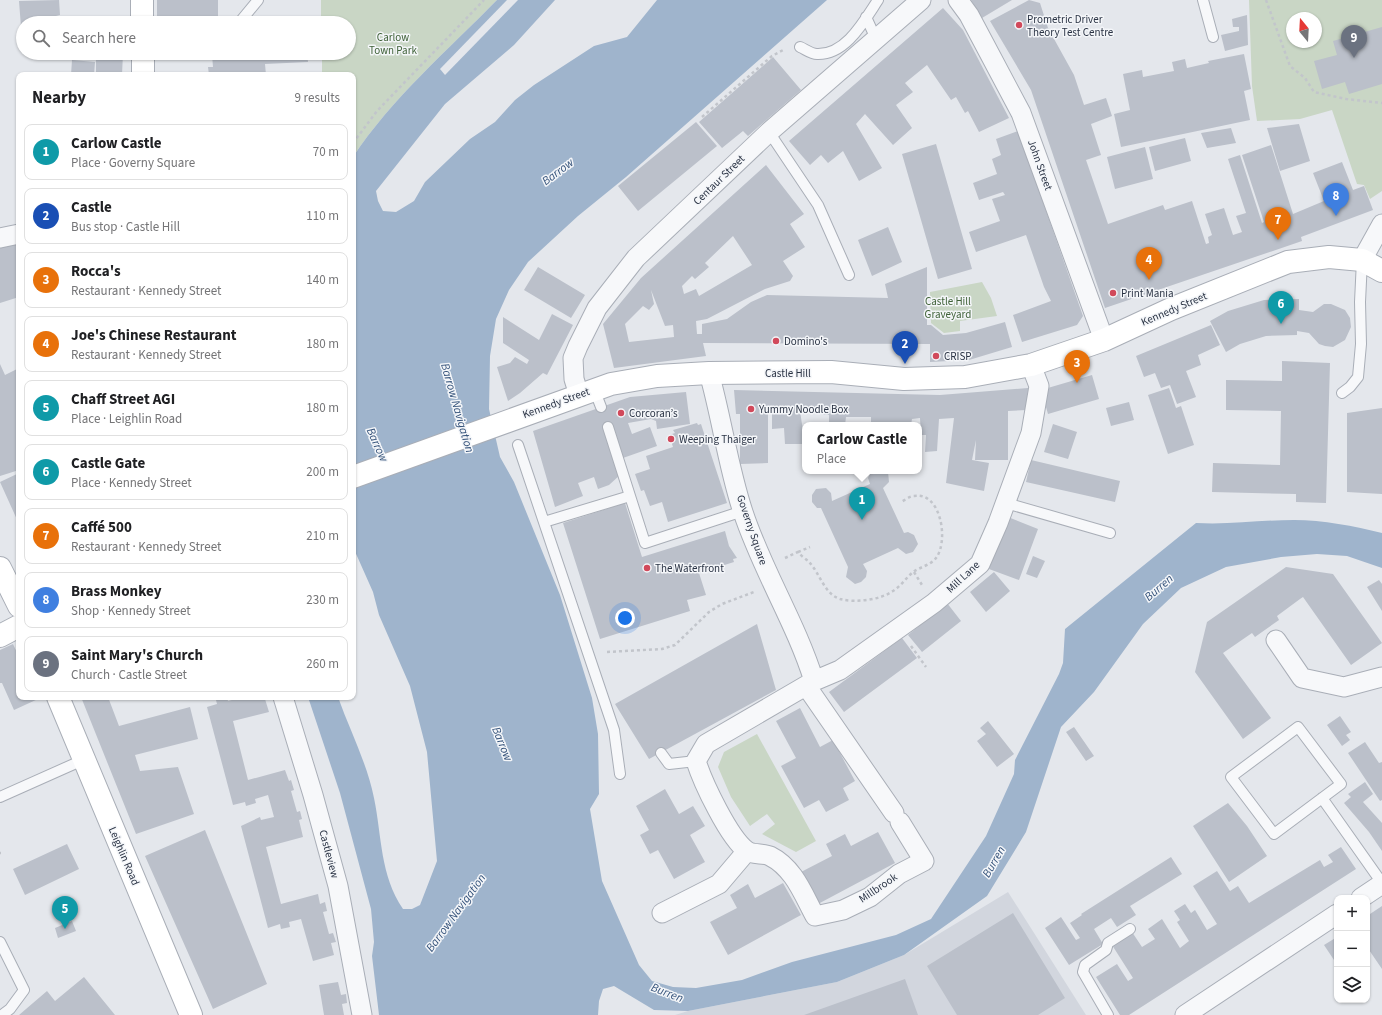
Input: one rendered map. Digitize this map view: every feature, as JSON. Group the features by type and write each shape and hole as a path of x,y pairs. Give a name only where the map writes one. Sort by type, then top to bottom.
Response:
{"main road":[{"path":"142,0 142,16"},
{"path":"143,60 144,72"},
{"name":"Kennedy Street","path":"965,377 1031,365 1104,340 1171,309 1288,262 1329,257 1362,260 1382,271"},
{"name":"Castle Hill","path":"596,394 657,376 709,373 831,372 904,379 965,377"},
{"name":"Kennedy Street","path":"356,476 502,423 596,394"},
{"path":"0,568 16,600"},
{"path":"0,636 16,628"},
{"name":"Leighlin Road","path":"59,700 191,1015"}],"street":[{"name":"Centaur Street","path":"596,394 574,379 573,358 597,308 636,258 769,132 921,0"},
{"name":"John Street","path":"958,0 969,15 1021,112 1104,340"},
{"path":"1362,260 1382,224"},
{"path":"0,238 16,235"},
{"name":"Mill Lane","path":"698,769 706,744 810,684 840,670 934,603 980,564 1006,503 1031,433 1039,386 1031,365"},
{"name":"Governy Square","path":"709,373 743,511 764,567 808,663 810,684 897,818"},
{"path":"1276,640 1302,678 1344,687 1382,677"},
{"name":"Castleview","path":"284,700 314,795 338,886 362,1015"},
{"path":"662,913 719,884 747,852 732,834 698,769"},
{"name":"Millbrook","path":"747,852 770,856 793,875 815,916 843,910 870,896 899,874 924,861 897,818"},
{"path":"1365,895 1382,883"},
{"path":"1185,1015 1334,916"}],"lane":[{"path":"244,16 258,0"},
{"path":"800,47 815,54 832,53 854,34 878,0"},
{"path":"1203,0 1213,38"},
{"path":"866,17 876,39"},
{"path":"769,132 818,205 849,275"},
{"path":"1342,393 1350,387 1358,377 1361,344 1360,302 1362,260"},
{"path":"608,427 645,543 743,511"},
{"path":"518,445 614,730 620,774"},
{"path":"544,522 630,496"},
{"path":"1006,503 1110,533"},
{"path":"1298,727 1341,784 1322,798 1274,834 1231,777 1298,727"},
{"path":"661,753 669,764 698,769"},
{"path":"0,797 83,760"},
{"path":"1322,798 1382,883"},
{"path":"1108,1015 1083,972 1085,965 1106,950 1108,943 1130,929"},
{"path":"0,942 24,990 10,1009 2,1015"}],"path":[{"path":"356,139 377,111 484,0"},
{"path":"1266,0 1290,66 1305,78 1314,92 1346,99 1382,103"},
{"path":"702,117 772,56"},
{"path":"798,552 810,563 823,585 839,598 855,601 872,599 893,592 914,572 936,558 943,540 943,526 936,508 925,497 914,495 901,502"},
{"path":"764,567 810,547"},
{"path":"914,572 924,588"},
{"path":"607,652 662,649 675,645 709,612 722,604 754,592"},
{"path":"909,643 926,668"}],"shaded area":[{"path":"1008,892 1086,1015 675,1015 688,1011 837,982 904,955"}],"green space":[{"name":"Carlow Town Park","path":"321,0 497,0 421,75 368,135 356,153 356,72 322,72 322,60 356,60 356,16 321,16"},
{"path":"1249,0 1382,0 1382,191 1370,199 1364,185 1357,184 1332,110 1300,119 1257,121 1252,86"},
{"name":"Castle Hill Graveyard","path":"982,282 991,298 997,316 960,321 960,331 944,333 931,323 930,292"},
{"path":"757,734 816,841 796,852 762,834 775,824 767,814 750,826 731,797 718,767 724,752"}],"water":[{"path":"497,0 555,0 514,45 445,104 376,191 378,201 383,211 396,212 414,201 425,182 470,139 495,122 515,100 534,85 594,46 627,37 657,0 827,0 626,177 578,216 528,262 509,290 496,319 490,356 489,409 500,457 514,482 560,595 592,698 598,734 599,794 590,809 602,881 639,965 652,981 673,987 696,988 742,980 792,962 896,935 931,919 986,836 1014,774 1015,760 1059,674 1063,663 1065,629 1196,523 1305,520 1338,524 1382,533 1382,568 1347,556 1317,554 1281,557 1226,567 1181,588 1143,624 1094,692 1061,727 1026,832 987,896 904,955 837,982 688,1011 654,1010 614,986 603,989 599,1001 598,1015 379,1015 372,956 374,942 371,909 340,793 309,700 339,700 371,785 386,869 395,896 403,909 412,909 420,905 437,861 427,752 410,686 379,615 373,592 356,554 356,153 368,135 385,115 440,56"}],"pier":[{"path":"507,0 518,0 445,75 440,69"}],"building":[{"path":"59,0 60,15 20,16 19,1"},
{"path":"157,0 218,0 218,16 157,16"},
{"path":"971,0 1012,0 982,18"},
{"path":"1029,0 1040,3 1048,28 1074,75 1084,105 1106,98 1112,116 1091,124 1101,155 1086,160 1108,224 1163,205 1165,210 1192,201 1206,244 1209,243 1208,237 1212,235 1205,214 1224,208 1233,235 1242,232 1236,216 1246,213 1228,159 1240,155 1262,223 1264,222 1242,155 1271,145 1293,214 1324,201 1313,173 1342,162 1353,190 1364,186 1373,210 1301,237 1302,241 1105,308 1031,90 990,21"},
{"path":"943,8 963,30 1009,118 979,132 968,111 965,113 956,97 951,100 927,65 905,83 913,92 896,105 912,128 893,145 865,114 856,124 882,168 859,181 843,151 828,163 821,155 810,165 789,141"},
{"path":"1247,15 1248,45 1225,51 1221,35 1239,31 1239,27 1233,27 1232,19"},
{"path":"1382,27 1382,84 1349,94 1345,82 1322,89 1314,61 1337,55 1333,41"},
{"path":"1244,54 1251,89 1244,91 1250,120 1121,147 1114,114 1130,110 1123,74 1142,70 1143,77 1174,71 1172,62 1185,59 1187,68 1209,63 1208,61"},
{"path":"773,57 801,90 748,136 743,131 722,148 699,122"},
{"path":"72,60 95,62 94,72 71,72"},
{"path":"96,60 123,60 122,72 96,72"},
{"path":"212,60 308,60 308,62 265,64 266,72 209,72 208,67 213,67"},
{"path":"696,122 717,146 638,211 618,186"},
{"path":"1299,124 1310,161 1280,171 1267,128"},
{"path":"1231,128 1236,143 1207,148 1201,133"},
{"path":"1018,131 1083,316 1077,325 1022,342 1013,315 1051,301 1044,287 1026,235 976,252 969,232 1000,221 992,199 1005,195 1003,192 979,200 973,183 997,174 992,159 1001,155 996,139"},
{"path":"1185,138 1191,161 1155,171 1149,147"},
{"path":"936,144 972,269 938,279 902,154"},
{"path":"1145,147 1153,179 1115,189 1107,157"},
{"path":"766,165 804,214 790,224 805,247 783,261 793,276 790,281 765,289 707,319 696,321 697,334 702,334 702,324 727,319 751,302 767,295 888,298 885,284 927,267 927,325 931,325 943,335 966,333 1005,322 1012,347 969,360 930,362 930,344 703,343 706,356 614,368 603,324 641,278","holes":["733,236 752,265 699,296 696,289 684,294 682,286 692,276 695,279 709,267 705,263","651,290 665,326 673,325 674,337 629,342 625,324 643,306 649,310 654,304"]},
{"path":"888,227 902,262 872,276 858,240"},
{"path":"16,244 16,298 0,303 0,248"},
{"path":"538,267 585,295 571,318 524,290"},
{"path":"1299,299 1299,310 1313,312 1324,304 1331,304 1345,310 1350,318 1351,327 1345,340 1333,347 1325,346 1319,344 1309,333 1297,331 1297,335 1266,336 1240,344 1226,352 1210,321 1228,311 1264,300"},
{"path":"552,314 573,325 547,375 543,373 520,393 508,401 497,367 510,363 515,357 527,364 529,360 503,343 503,317 539,340"},
{"path":"1211,325 1220,345 1198,355 1201,365 1186,371 1196,397 1177,404 1170,385 1161,388 1155,373 1144,377 1136,356"},
{"path":"1282,361 1330,363 1326,503 1296,502 1296,494 1212,492 1213,463 1280,465 1281,411 1226,410 1226,380 1282,381"},
{"path":"0,364 5,375 16,370 16,471 0,476"},
{"path":"1092,375 1099,399 1048,414 1041,390"},
{"path":"1028,388 1027,410 1008,411 1008,460 975,460 976,440 972,460 989,463 984,491 946,483 954,418 939,419 937,451 925,452 926,435 922,435 922,422 920,422 920,418 912,419 912,422 871,422 871,417 846,417 845,422 829,422 829,415 800,411 802,444 785,444 784,428 772,429 772,413 768,413 768,463 740,464 740,414 736,414 734,390 940,395"},
{"path":"1169,388 1176,408 1181,406 1194,445 1168,454 1148,395"},
{"path":"686,392 690,424 657,429 656,421 651,419 628,423 632,434 650,427 657,446 623,458 620,475 609,485 598,489 594,477 578,483 583,496 555,507 533,431 630,397"},
{"path":"1129,402 1134,420 1111,426 1106,408"},
{"path":"1382,408 1382,494 1347,492 1347,413"},
{"path":"697,423 698,425 701,424 727,503 668,522 662,502 650,506 644,490 641,491 635,474 650,469 646,456 673,447 669,435 675,433 673,430"},
{"path":"1053,424 1077,432 1068,459 1044,452"},
{"path":"1031,460 1120,481 1115,502 1026,482"},
{"path":"16,474 16,517 0,482"},
{"path":"870,474 888,474 889,482 883,488 904,533 908,532 914,535 918,544 913,552 906,554 898,548 863,564 867,571 866,577 861,582 855,584 846,577 848,567 821,508 817,508 812,502 812,495 816,489 826,488 831,493 832,501 870,484 868,478"},
{"name":"The Waterfront","path":"625,503 642,557 725,531 729,546 737,558 733,559 734,562 699,573 706,595 687,600 690,611 600,639 563,523"},
{"path":"1008,517 1038,529 1019,580 989,569"},
{"path":"1033,556 1045,561 1037,578 1026,574"},
{"path":"1286,567 1333,574 1382,643 1351,665 1303,597 1300,599 1277,616 1279,620 1255,637 1252,633 1223,653 1271,718 1243,739 1195,672 1207,622"},
{"path":"994,572 1010,591 986,612 970,592"},
{"path":"1379,580 1382,584 1382,611 1367,587"},
{"path":"947,603 961,621 922,652 908,635"},
{"path":"757,624 776,690 649,759 615,704"},
{"path":"902,638 917,658 844,712 829,692"},
{"path":"13,644 16,650 16,700 36,700 14,710 2,683 0,683 0,650"},
{"path":"82,700 109,700 119,726 190,707 198,739 135,755 140,771 178,767 194,814 136,834"},
{"path":"216,700 265,700 269,712 233,721 248,780 285,770 289,781 291,780 294,790 291,791 297,812 300,811 302,819 299,820 303,837 266,847 281,904 318,894 320,904 325,902 327,911 323,912 329,934 333,933 336,942 331,943 334,955 313,961 301,919 289,922 290,927 281,929 280,924 268,928 241,826 260,817 261,820 274,817 268,795 255,799 256,803 246,806 245,802 233,805 207,707 217,704"},
{"path":"800,708 820,747 833,740 855,781 843,788 849,800 826,812 819,800 804,808 781,766 796,758 776,721"},
{"path":"1340,716 1351,732 1346,735 1350,740 1342,746 1327,725"},
{"path":"988,721 1014,754 997,767 977,741 986,734 980,728"},
{"path":"1074,727 1094,756 1086,761 1066,732"},
{"path":"1365,742 1379,763 1382,762 1382,800 1380,801 1348,753"},
{"path":"1365,782 1373,794 1363,802 1382,823 1382,851 1369,832 1344,803 1351,797 1348,794"},
{"path":"665,789 679,814 693,806 705,826 690,835 705,862 674,879 658,850 650,854 640,835 649,830 636,806"},
{"path":"1228,803 1247,826 1267,856 1229,882 1193,826"},
{"path":"205,830 267,984 213,1009 145,856"},
{"path":"878,832 895,863 818,904 801,872 832,856 826,844 845,834 851,846"},
{"path":"67,844 79,869 25,895 13,869"},
{"path":"1341,847 1356,869 1129,1015 1120,1015 1096,977 1117,964 1128,981 1133,978 1112,945 1132,932 1142,947 1155,939 1148,929 1162,919 1180,948 1189,941 1177,922 1180,920 1174,911 1185,904 1191,913 1195,910 1207,930 1217,924 1193,886 1217,871 1230,891 1238,886 1249,903 1320,860 1324,867 1333,862 1328,855"},
{"path":"1171,857 1182,874 1130,906 1136,915 1117,927 1111,918 1094,929 1103,944 1069,965 1045,928 1061,917 1076,940 1080,938 1070,923 1082,915 1081,914"},
{"path":"783,883 801,915 728,955 710,922 737,908 730,895 748,884 755,898"},
{"path":"1382,906 1382,969 1370,951 1370,914"},
{"path":"1013,913 1065,998 1038,1015 957,1015 927,966"},
{"path":"72,921 76,931 58,938 55,928"},
{"path":"1334,939 1334,960 1324,945"},
{"path":"84,977 115,1015 19,1015 47,991 55,1001"},
{"path":"905,979 918,1015 804,1015"},
{"path":"338,982 341,995 346,994 347,1003 342,1004 344,1015 324,1015 319,985"}],"place":[{"name":"Prometric Driver Theory Test Centre","path":"1019,25"},
{"name":"Saint Mary's Church","path":"1354,58"},
{"name":"Brass Monkey","path":"1336,216"},
{"name":"Caffé 500","path":"1278,240"},
{"name":"Joe's Chinese Restaurant","path":"1149,280"},
{"name":"Print Mania","path":"1113,293"},
{"name":"Castle Gate","path":"1281,324"},
{"name":"Domino's","path":"776,341"},
{"name":"CRISP","path":"936,356"},
{"name":"Castle","path":"905,364"},
{"name":"Rocca's","path":"1077,383"},
{"name":"Yummy Noodle Box","path":"751,409"},
{"name":"Corcoran’s","path":"621,413"},
{"name":"Weeping Thaiger","path":"671,439"},
{"name":"Carlow Castle","path":"862,520"},
{"name":"The Waterfront","path":"647,568"},
{"name":"Chaff Street AGI","path":"65,929"}],"water label":[{"name":"Barrow","path":"558,172"},
{"name":"Barrow Navigation","path":"457,408"},
{"name":"Barrow","path":"377,445"},
{"name":"Burren","path":"1159,588"},
{"name":"Barrow","path":"502,744"},
{"name":"Burren","path":"994,862"},
{"name":"Barrow Navigation","path":"456,913"},
{"name":"Burren","path":"667,993"}]}
